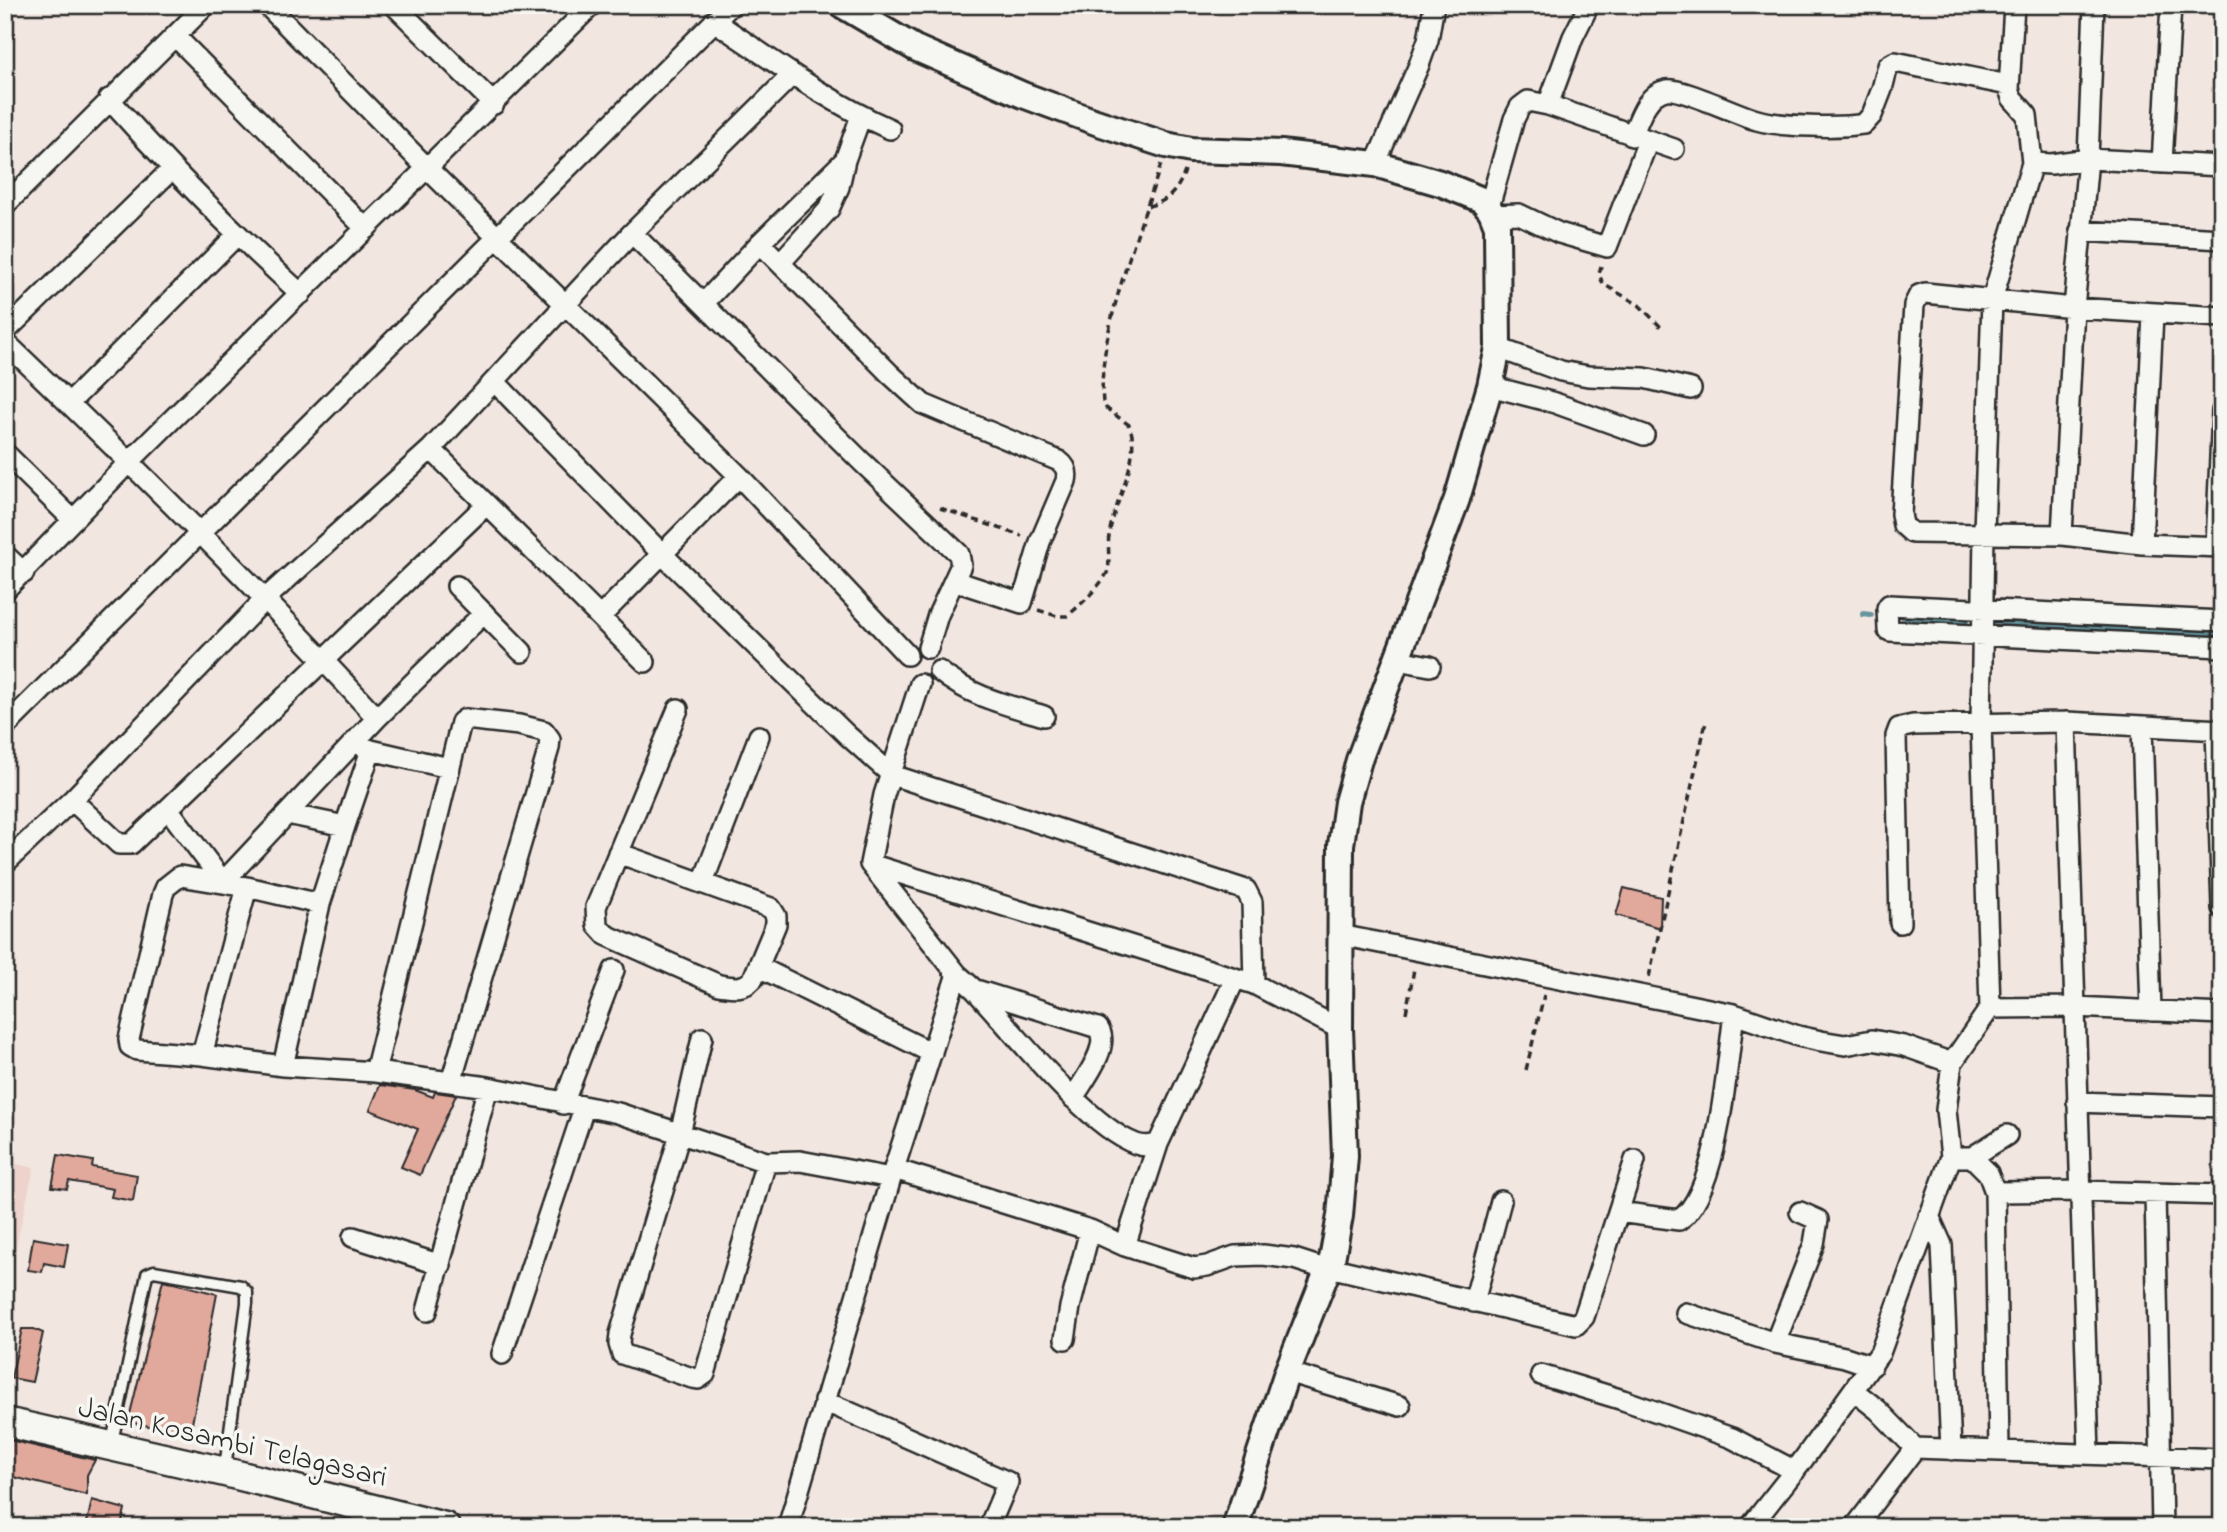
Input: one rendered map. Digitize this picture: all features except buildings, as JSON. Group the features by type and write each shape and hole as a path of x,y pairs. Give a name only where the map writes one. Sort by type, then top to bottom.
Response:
{"main road":[{"name":"Jalan Kosambi Telagasari","path":"5,1422 225,1472 445,1527"}],"street":[{"path":"5,205 206,5"},
{"path":"267,5 428,169 739,476 907,655"},
{"path":"394,5 494,104"},
{"path":"5,590 130,461 592,5"},
{"path":"5,727 731,5"},
{"path":"1375,164 1419,65 1428,40 1434,5"},
{"path":"1548,105 1573,37 1589,5"},
{"path":"1750,1527 1795,1471 1880,1353 1951,1157 1946,1110 1952,1063 1990,1008 1981,724 1992,300 2032,163 2027,115 2010,95 2008,85 2014,5"},
{"path":"2062,535 2074,308 2088,159 2094,5"},
{"path":"2162,163 2171,5"},
{"path":"851,8 915,48 1023,95 1167,145 1191,150 1281,153 1375,164 1450,187 1482,200 1491,211 1498,234 1498,348 1490,386 1457,499 1359,760 1347,802 1341,845 1340,1028 1344,1181 1340,1216 1328,1268 1287,1372 1236,1527"},
{"path":"714,21 792,75 861,116 890,129"},
{"path":"175,36 366,229"},
{"path":"1491,211 1519,214 1567,236 1607,247 1640,138 1647,105 1659,93 1667,90 1687,93 1770,124 1848,126 1864,124 1872,115 1888,66 1895,62 2008,85"},
{"path":"5,863 72,800 265,599 431,449 632,233 792,75"},
{"path":"109,99 172,169 237,235 301,294"},
{"path":"1491,211 1518,110 1528,101 1548,105 1674,149"},
{"path":"781,262 829,209 839,187 845,160 861,116"},
{"path":"2032,163 2051,164 2088,159 2222,166"},
{"path":"704,303 760,243 845,160"},
{"path":"5,332 172,169"},
{"path":"2080,231 2222,239"},
{"path":"632,233 862,462 959,554 961,565 938,615 928,648"},
{"path":"69,403 237,235"},
{"path":"760,243 923,404 1055,459 1067,471 1066,481 1040,542 1022,603 955,581"},
{"path":"2222,317 2074,308 1925,293 1919,295 1915,301 1901,514 1903,525 1910,532 2062,535 2141,544 2219,547 2222,411"},
{"path":"2141,544 2152,314"},
{"path":"5,342 130,461 377,718"},
{"path":"1498,348 1561,372 1660,381 1691,389"},
{"path":"495,382 663,555 847,736 892,775 1246,890 1252,902 1244,981 1157,1144 1125,1246"},
{"path":"1490,386 1555,403 1644,435"},
{"path":"431,449 645,662"},
{"path":"5,453 73,520"},
{"path":"600,617 739,476"},
{"path":"72,800 118,844 131,844 486,505"},
{"path":"5,555 24,573"},
{"path":"457,586 522,652"},
{"path":"2222,621 1890,605 1887,608 1889,631 2222,647"},
{"path":"283,1066 320,904 345,826 363,746 377,718 484,613"},
{"path":"918,648 928,648 939,659 939,671 932,681 920,684 911,680 905,673 907,655 918,648"},
{"path":"1398,660 1430,666"},
{"path":"939,671 955,684 1044,716"},
{"path":"920,684 884,795 870,864 957,974 975,990 1073,1098 1125,1139 1146,1147 1157,1144"},
{"path":"618,853 771,908 776,916 776,924 759,967 747,986 740,988 719,985 606,935 597,925 596,907 618,853 678,709"},
{"path":"375,1072 459,727 465,719 519,725 544,731 549,736 549,748 451,1082"},
{"path":"2066,722 2088,1454"},
{"path":"1900,923 1896,732 1904,726 1913,725 2066,722 2219,730 2222,908"},
{"path":"2143,726 2151,1011"},
{"path":"703,882 759,736"},
{"path":"363,746 449,768"},
{"path":"223,882 287,814 363,746"},
{"path":"169,810 223,882"},
{"path":"287,814 345,826"},
{"path":"870,864 1244,981 1340,1028"},
{"path":"320,904 223,882 180,876 166,887 129,1039 130,1046 137,1050 202,1055 283,1066 375,1072 488,1087 618,1113 766,1162 800,1161 892,1173 1090,1230 1125,1246 1194,1268 1235,1256 1263,1255 1294,1259 1576,1325 1581,1323 1635,1160"},
{"path":"202,1055 247,887"},
{"path":"1340,935 1734,1014 1798,1036 1845,1045 1866,1040 1904,1046 1952,1063"},
{"path":"759,967 932,1052"},
{"path":"563,1104 614,970"},
{"path":"788,1527 892,1173 957,974"},
{"path":"975,990 1098,1028 1103,1038 1099,1055 1073,1098"},
{"path":"1990,1008 2075,1007 2222,1014"},
{"path":"1618,1212 1679,1220 1687,1215 1696,1201 1714,1152 1734,1014"},
{"path":"702,1038 680,1134 620,1334 622,1354 692,1378 705,1374 766,1162"},
{"path":"427,1311 488,1087"},
{"path":"2077,1102 2222,1107"},
{"path":"502,1354 584,1108"},
{"path":"1951,1157 1972,1157 2007,1135"},
{"path":"1972,1157 1988,1173 1996,1192 1999,1451"},
{"path":"1996,1192 2081,1191 2222,1195"},
{"path":"2155,1193 2162,1527"},
{"path":"1474,1303 1501,1201"},
{"path":"1775,1343 1814,1244 1818,1220 1800,1212"},
{"path":"1929,1216 1942,1245 1951,1450"},
{"path":"1065,1339 1070,1307 1090,1230"},
{"path":"353,1237 441,1265"},
{"path":"1686,1313 1775,1343 1844,1357 1872,1366"},
{"path":"1287,1372 1400,1406"},
{"path":"1541,1375 1732,1438 1795,1471"},
{"path":"1854,1391 1873,1405 1915,1448 2222,1459"},
{"path":"824,1401 1008,1482 989,1527"},
{"path":"1855,1527 1915,1448"}],"lane":[{"path":"111,1446 147,1274 154,1271 241,1286 247,1292 247,1303 225,1472"}],"path":[{"path":"1022,603 1050,615 1067,616 1104,578 1110,567 1107,551 1109,534 1133,446 1129,425 1106,408 1103,402 1106,344 1167,145"},
{"path":"1148,205 1160,203 1175,191 1181,183 1191,150"},
{"path":"1607,247 1599,275 1603,284 1639,305 1661,327"},
{"path":"935,506 1040,542"},
{"path":"1645,996 1706,722"},
{"path":"1406,1013 1417,950"},
{"path":"1526,1070 1549,976"}],"shaded area":[{"path":"5,1161 34,1168 5,1294"}],"waterway":[{"path":"1863,614 1871,615"},
{"path":"1904,617 1966,621"},
{"path":"1998,623 2222,634"}]}
